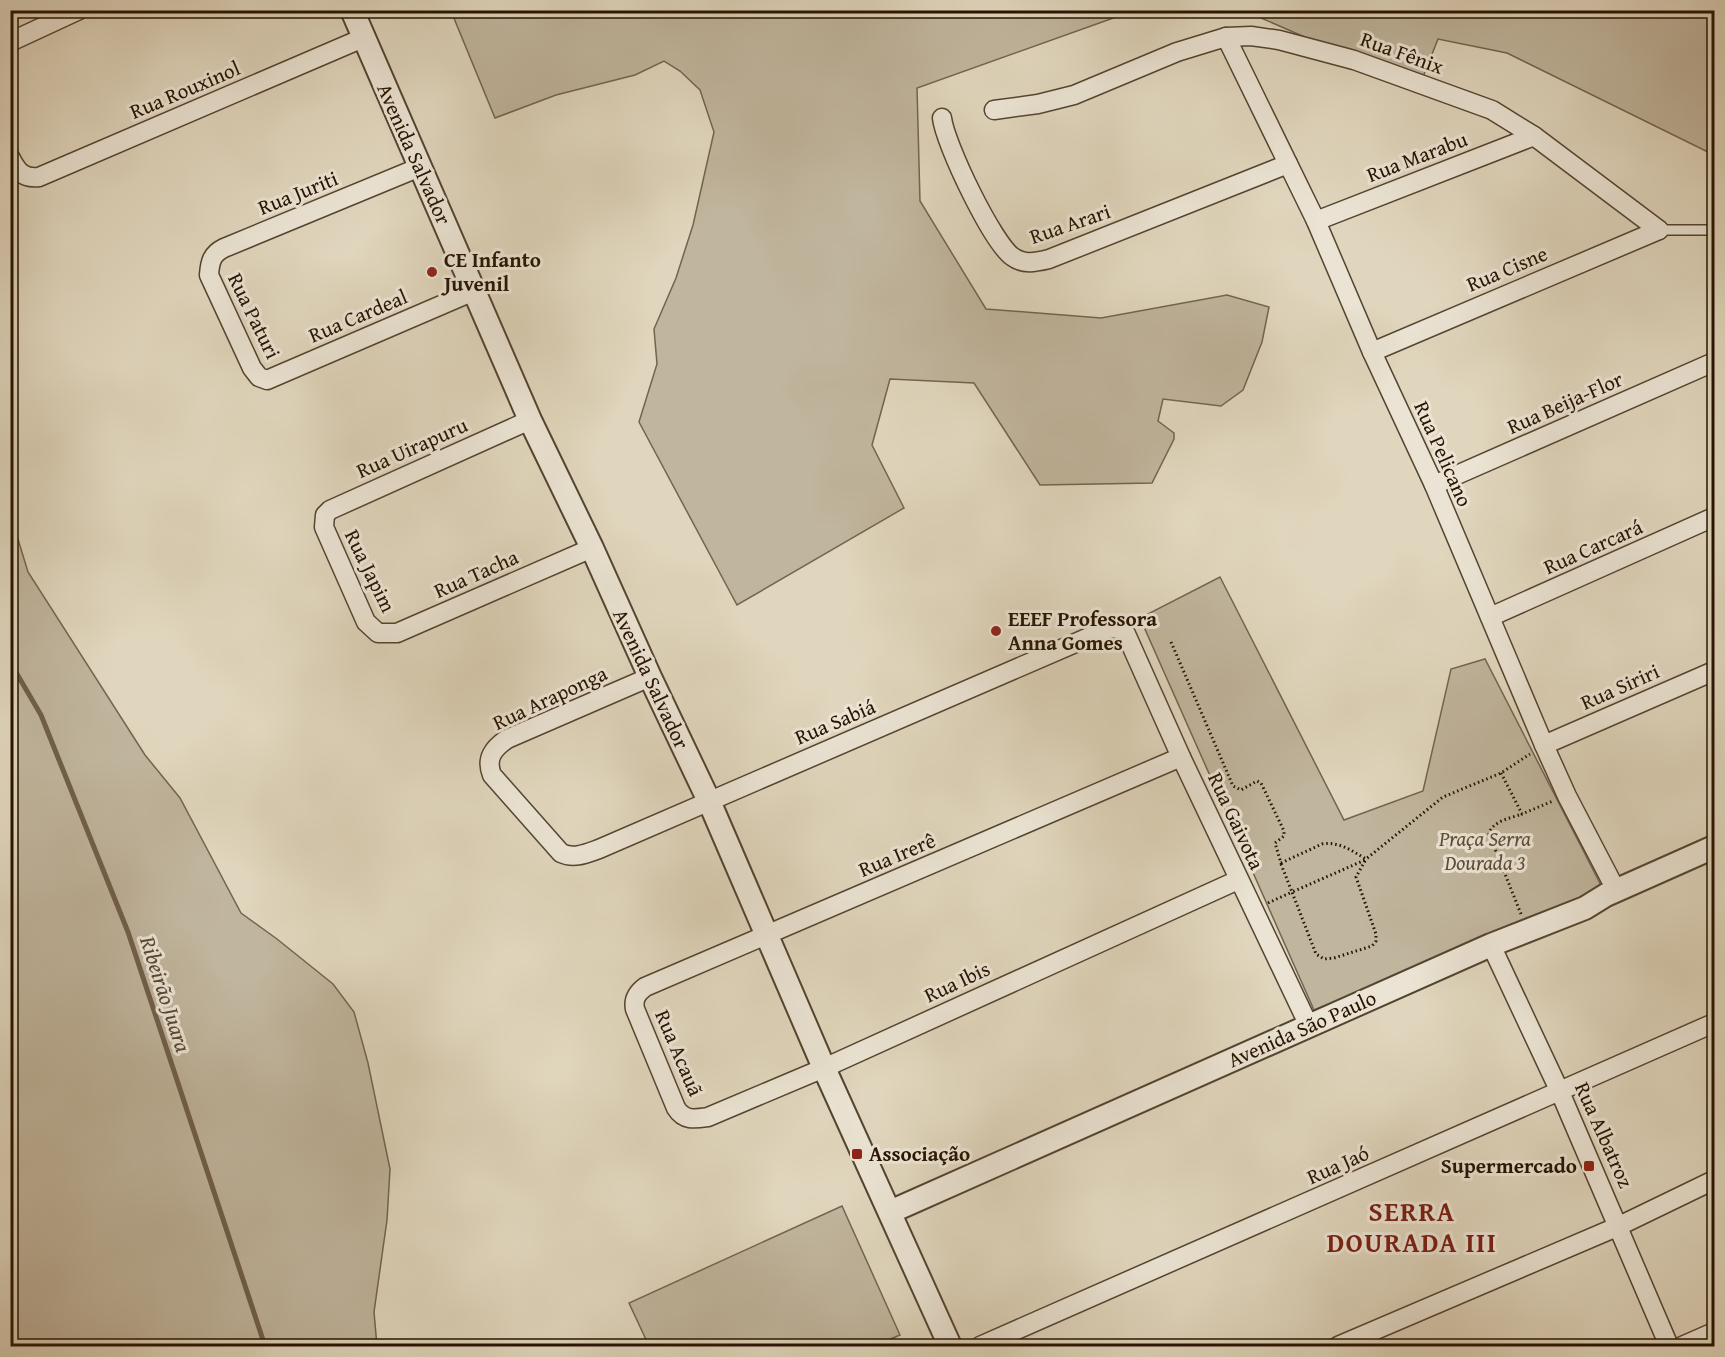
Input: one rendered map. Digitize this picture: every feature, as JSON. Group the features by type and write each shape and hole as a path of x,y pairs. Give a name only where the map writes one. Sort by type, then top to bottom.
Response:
{"street":[{"path":"10,42 79,10"},
{"name":"Avenida Salvador","path":"352,10 530,420 709,801 824,1068 951,1347"},
{"name":"Rua Fênix","path":"994,110 1038,104 1074,95 1177,52 1226,37 1251,36 1279,40 1354,60 1492,110 1534,136 1659,230"},
{"name":"Rua Pelicano","path":"1226,37 1316,221 1372,352 1434,485 1544,745 1616,890"},
{"name":"Rua Rouxinol","path":"10,157 18,172 24,176 39,177 363,38"},
{"name":"Rua Arari","path":"942,118 957,165 983,214 1004,250 1015,259 1024,262 1049,259 1288,164"},
{"name":"Rua Marabu","path":"1316,221 1534,136"},
{"name":"Rua Juriti","path":"209,275 211,258 224,248 420,167"},
{"name":"Rua Cisne","path":"1372,352 1659,230"},
{"name":"Rua Paturi","path":"209,275 252,368 259,377"},
{"name":"Rua Cardeal","path":"259,377 271,379 474,291"},
{"name":"Rua Beija-Flor","path":"1434,485 1714,362"},
{"name":"Rua Uirapuru","path":"324,527 325,515 330,510 530,420"},
{"name":"Rua Carcará","path":"1490,617 1714,517"},
{"name":"Rua Japim","path":"324,527 361,614 371,629 378,633"},
{"name":"Rua Tacha","path":"378,633 397,633 592,548"},
{"name":"Rua Sabiá","path":"561,853 573,857 581,856 1110,628 1119,629 1126,634"},
{"name":"Rua Gaivota","path":"1126,634 1238,880 1309,1026"},
{"name":"Rua Siriri","path":"1544,745 1714,670"},
{"name":"Rua Araponga","path":"561,853 492,775 489,769 491,753 507,739 650,677"},
{"name":"Rua Irerê","path":"635,999 641,990 661,980 1181,757"},
{"name":"Avenida São Paulo","path":"890,1212 1491,945 1585,908 1616,890 1714,847"},
{"name":"Rua Ibis","path":"691,1119 708,1116 824,1068 1238,880"},
{"name":"Rua Albatroz","path":"1491,945 1560,1092 1669,1347"},
{"name":"Rua Acauã","path":"635,999 635,1009 676,1108 691,1119"},
{"name":"Rua Jaó","path":"980,1347 1714,1023"},
{"path":"1338,1347 1619,1226 1714,1179"},
{"path":"1682,1347 1714,1332"}],"lane":[{"path":"1659,230 1714,230"}],"path":[{"path":"1171,642 1233,786 1241,790 1259,781 1266,793 1284,831 1284,836 1275,843 1281,863 1316,954 1321,958 1334,958 1372,946 1376,941 1376,934 1356,877 1366,859"},
{"path":"1253,910 1366,859 1443,797 1501,773 1544,745"},
{"path":"1501,773 1522,814"},
{"path":"1527,931 1489,834 1495,825 1567,795"},
{"path":"1281,863 1328,843 1340,845 1366,859"}],"green space":[{"path":"451,11 1133,11 917,88 920,201 986,309 1101,318 1227,295 1269,307 1262,342 1243,390 1221,406 1163,399 1158,421 1174,433 1174,439 1152,483 1040,485 974,383 890,379 872,445 904,508 737,605 639,422 657,364 654,329 676,278 693,225 714,132 700,90 680,71 664,61 635,75 556,95 495,118"},
{"path":"1245,11 1714,11 1714,155 1507,53 1438,39 1419,87"},
{"path":"10,513 28,572 145,755 180,798 241,913 333,984 354,1012 368,1063 390,1169 387,1220 374,1312 377,1346 11,1346"},
{"name":"Praça Serra Dourada 3","path":"1220,577 1344,820 1423,791 1451,669 1485,659 1606,895 1314,1010 1140,618"},
{"path":"842,1206 900,1335 874,1346 649,1346 629,1303"}],"waterway":[{"name":"Ribeirão Juara","path":"10,662 41,715 128,932 265,1346"}],"place":[{"name":"CE Infanto Juvenil","path":"432,272"},
{"name":"EEEF Professora Anna Gomes","path":"996,631"},
{"name":"Associação","path":"857,1154"},
{"name":"Supermercado","path":"1589,1166"}],"district":[{"name":"SERRA DOURADA III","path":"1412,1228"}]}
